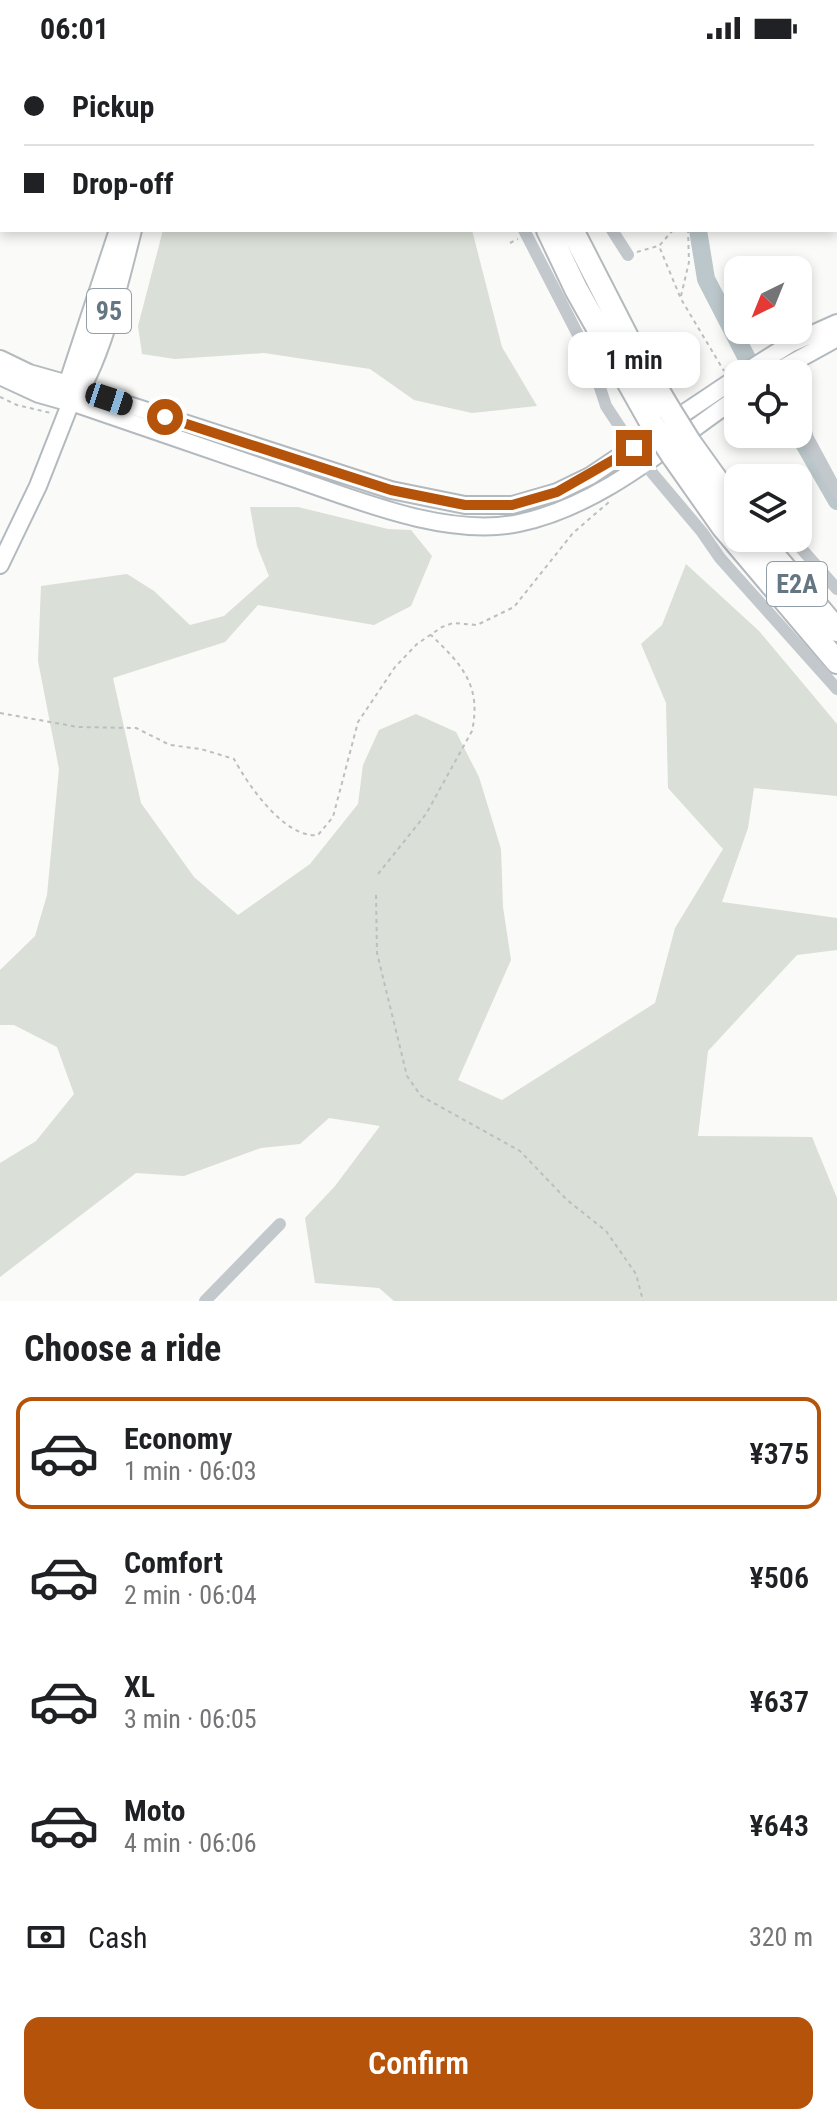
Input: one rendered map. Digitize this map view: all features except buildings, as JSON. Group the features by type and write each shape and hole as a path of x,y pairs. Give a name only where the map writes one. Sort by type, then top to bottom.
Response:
{"highway":[{"name":"E2A","path":"546,232 576,289 682,450 723,527 837,662"},
{"name":"E2A","path":"573,232 632,347 661,418"},
{"name":"E2A","path":"682,450 724,495"},
{"name":"E2A","path":"771,552 837,630"}],"main road":[{"name":"95","path":"71,399 118,232"},
{"name":"95","path":"71,399 112,302 131,232"},
{"path":"0,360 71,399"},
{"path":"0,375 39,393 71,399"}],"street":[{"path":"525,232 591,360 606,406 638,455 720,558 837,689"},
{"path":"613,232 628,255"},
{"path":"774,360 790,344 837,323"},
{"path":"786,360 837,338"},
{"path":"71,399 391,490 465,505 512,505 557,492 638,455 724,394"},
{"path":"71,399 383,509 484,526 518,523 568,508 621,477 638,455"},
{"path":"0,565 38,486 71,399"},
{"path":"812,445 837,492"},
{"path":"804,552 837,589"},
{"path":"205,1301 280,1224"}],"path":[{"path":"628,255 659,246 671,232"},
{"path":"681,299 689,262 688,232"},
{"path":"659,246 681,299 724,365"},
{"path":"0,397 71,399"},
{"path":"0,713 78,727 136,728 170,745 201,749 234,759 250,790 287,823 308,836 318,835 333,817 358,722 395,667 430,634 453,623 477,625 514,607 573,533 608,504 621,477"},
{"path":"378,874 426,814 466,745 474,720 464,668 430,634"},
{"path":"376,895 381,972 413,1089 446,1112 520,1151 567,1200 606,1231 636,1274 643,1301"}],"shaded area":[{"path":"162,232 473,232 502,347 537,406 472,413 414,400 370,369 264,353 175,359 142,354 138,326"},
{"path":"250,507 298,507 388,529 411,530 432,556 411,606 374,625 258,605 225,642 113,678 141,803 194,877 238,915 310,864 358,804 363,765 379,730 416,714 456,732 479,777 501,849 503,907 511,960 458,1080 502,1100 655,1003 675,928 723,849 668,788 666,703 641,644 662,625 686,564 759,631 837,724 837,796 754,788 748,828 722,902 837,918 837,950 797,955 708,1051 698,1136 812,1137 837,1198 837,1301 394,1301 379,1288 315,1283 305,1218 335,1186 380,1126 329,1118 300,1144 261,1148 184,1176 136,1173 0,1277 0,1163 36,1141 74,1094 57,1047 14,1025 0,1025 0,970 35,936 47,895 59,769 38,661 41,586 127,574 154,591 190,625 224,616 269,576 257,546"}],"waterway":[{"path":"698,232 706,279 748,360"},
{"path":"807,448 837,501"}],"route":[{"path":"165,417 391,490 465,505 512,505 557,492 590,476 634,448"}]}
